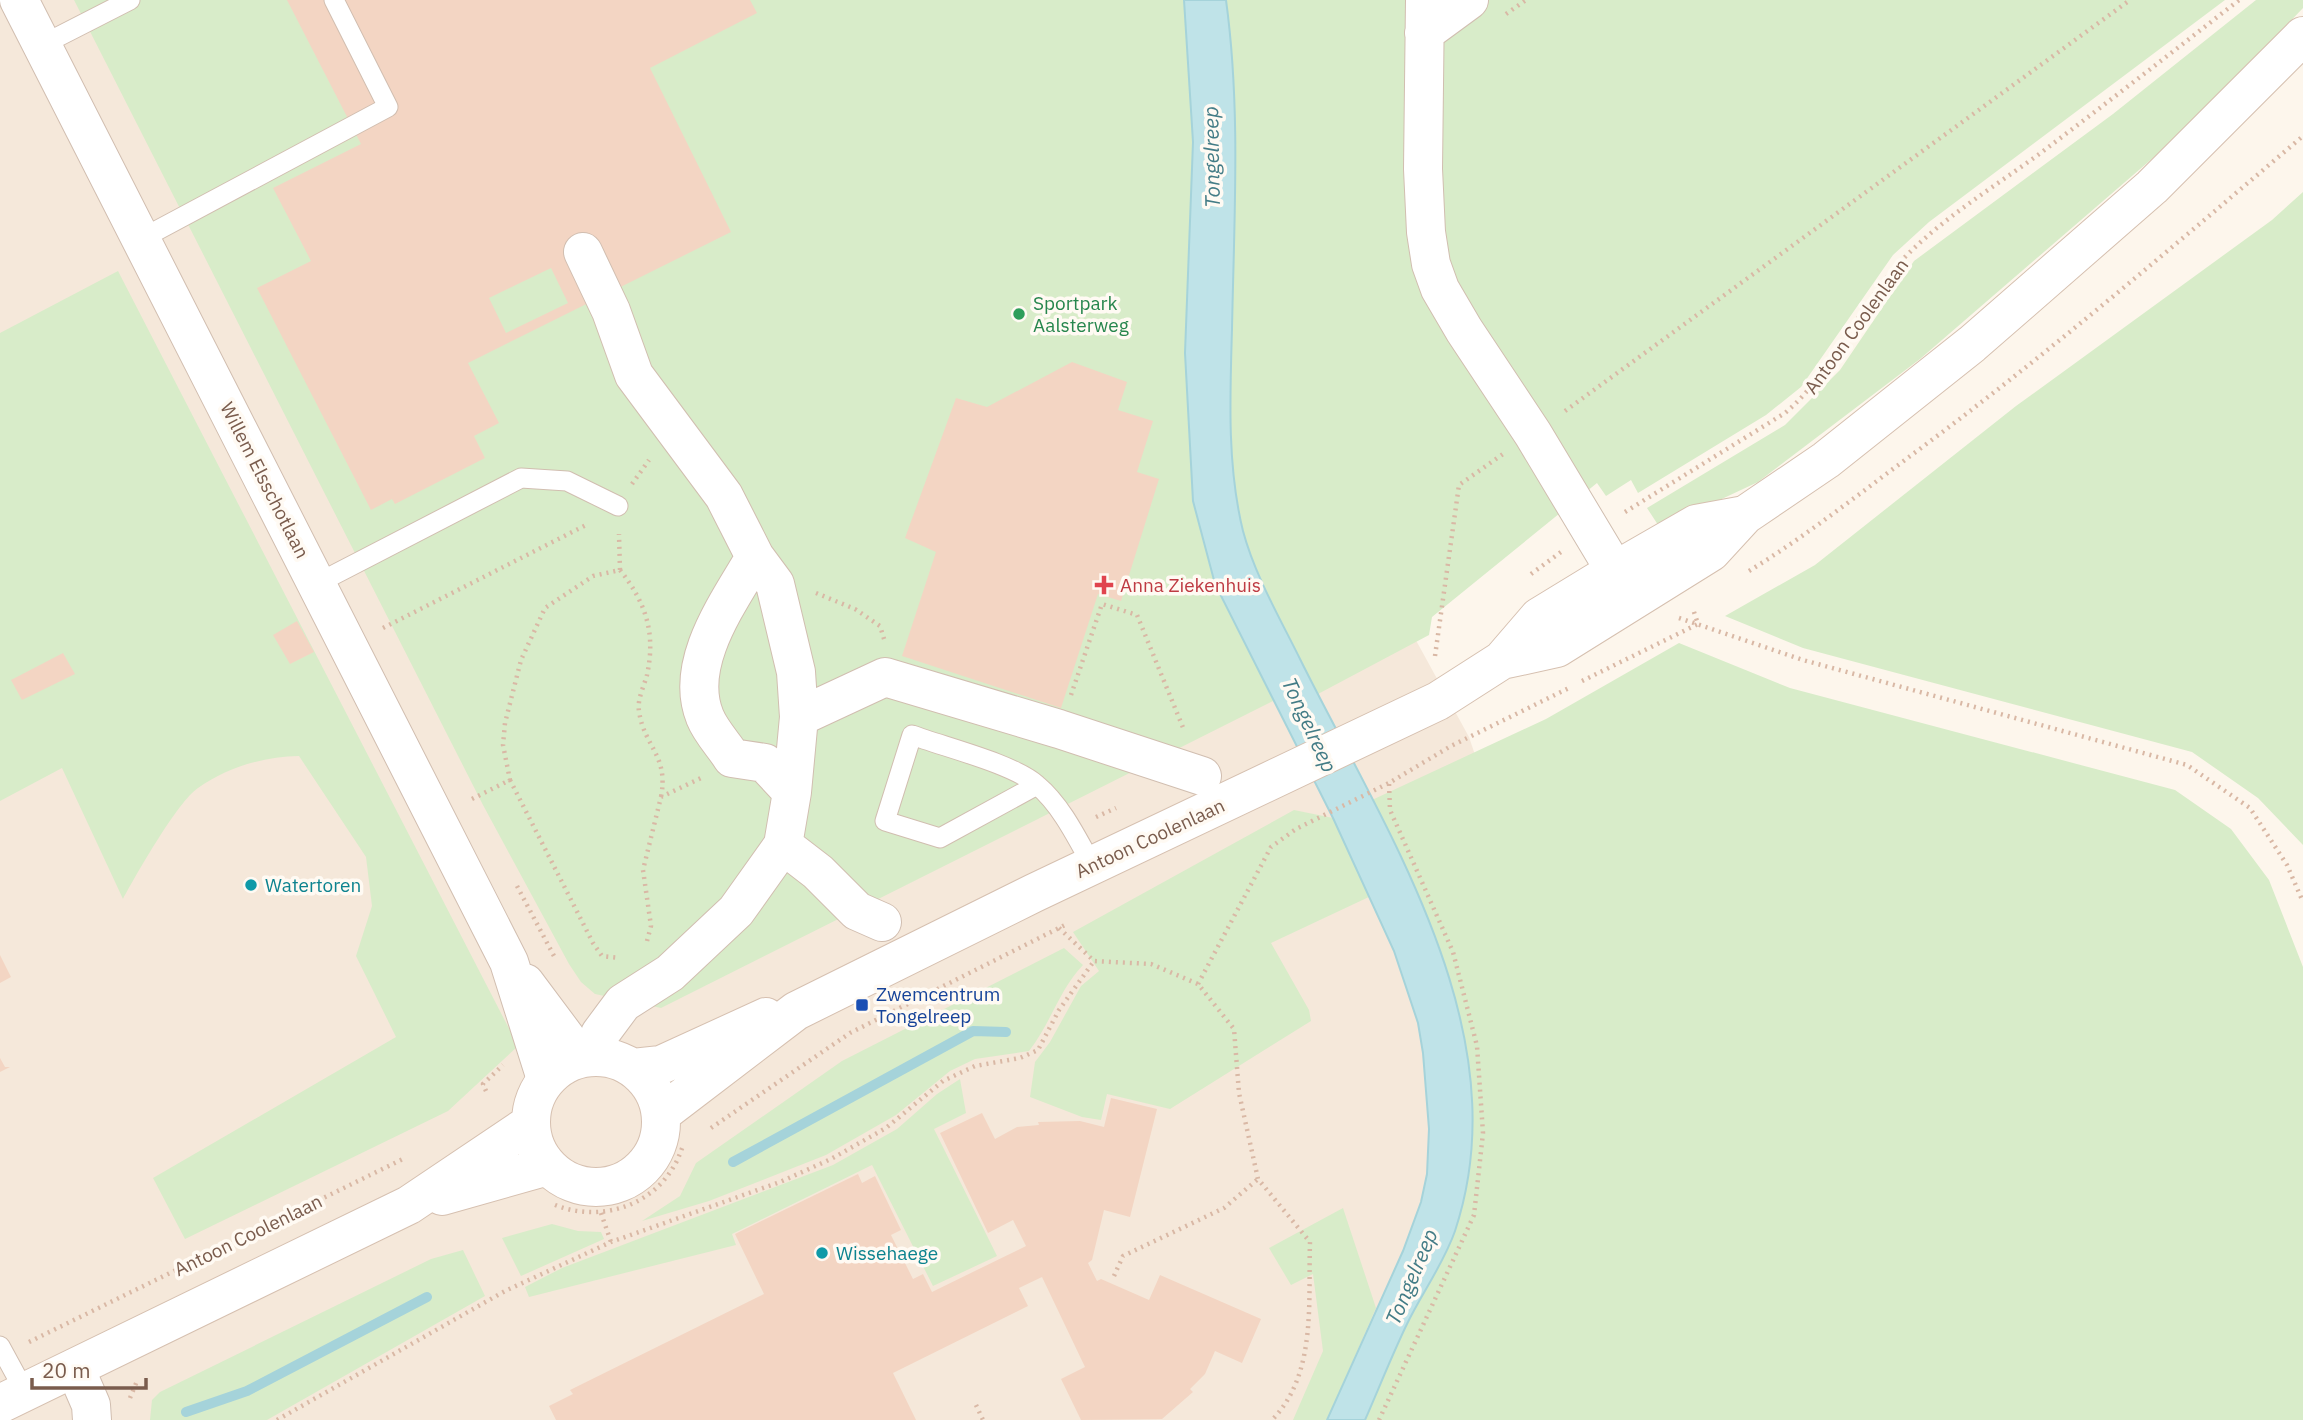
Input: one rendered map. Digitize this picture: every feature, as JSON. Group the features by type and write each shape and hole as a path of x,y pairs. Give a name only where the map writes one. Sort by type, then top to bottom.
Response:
{"street":[{"name":"Willem Elsschotlaan","path":"19,0 509,962 546,1079"},
{"path":"1469,0 1424,16 1423,169 1426,232 1431,264 1440,289 1458,320 1533,434 1624,586"},
{"name":"Antoon Coolenlaan","path":"661,1114 796,1012 1092,865 1358,741 1438,701 1502,660 1557,648 1624,586 1711,552 1745,515 1826,460 1972,344 2152,187 2303,36"},
{"path":"583,252 611,311 634,375 724,496 765,571 796,672 799,718 792,792 783,845 736,911 670,973 623,1003 591,1046 546,1079 535,1100 531,1123 535,1146 548,1166 564,1178 583,1185 603,1186 623,1181 640,1169 652,1154 659,1135 661,1114 651,1088 633,1068 591,1046"},
{"path":"765,571 724,610 699,670 705,717 733,758 765,763 792,792"},
{"path":"799,718 885,677 1059,729 1202,776"},
{"path":"783,845 818,872 857,911 882,922"},
{"name":"Willem Elsschotlaan","path":"509,962 591,1046"},
{"name":"Antoon Coolenlaan","path":"633,1068 661,1065 762,1017 796,1012"},
{"path":"12,1398 409,1205 531,1123"},
{"path":"409,1205 548,1166"},
{"path":"75,1368 91,1405 92,1420"}],"lane":[{"path":"42,45 130,0"},
{"path":"141,239 388,107 334,0"},
{"path":"318,583 521,478 567,481 618,506"},
{"path":"1037,785 940,838 885,821 912,736 1015,772 1037,785 1072,828 1092,865"},
{"path":"2,1350 12,1398"}],"path":[{"path":"1435,656 1459,485 2130,0"},
{"name":"Antoon Coolenlaan","path":"1593,531 1785,413 1805,396 1838,353 1878,290 1906,255 1943,224 2118,95 2239,0"},
{"path":"383,628 589,524 618,506 645,463 681,437"},
{"path":"618,506 621,570 646,610 652,638 638,709 646,735 659,755 664,779 643,870 651,926 647,941 641,947"},
{"path":"621,570 593,576 545,608 521,660 505,723 503,745 510,780 593,943 602,956 629,956"},
{"path":"765,571 855,608 880,626 888,654 885,677"},
{"path":"1059,729 1102,604 1137,615 1202,776"},
{"path":"1692,605 1698,624"},
{"path":"1675,616 1802,660 2187,765 2250,808 2287,865 2303,902"},
{"path":"1198,984 1271,847 1296,829 1389,783 1451,746 1698,624"},
{"path":"662,797 716,771 733,758"},
{"path":"472,799 510,780"},
{"path":"1379,1420 1474,1215 1483,1133 1477,1046 1452,951 1390,810 1389,783"},
{"path":"1034,893 1065,936 1094,961 1151,964 1198,984 1234,1029 1239,1093 1258,1179 1310,1242 1306,1351 1289,1402 1272,1420"},
{"path":"647,941 670,973"},
{"path":"277,1420 505,1291 611,1242 780,1182 831,1159 886,1128 943,1081 975,1066 1020,1058 1038,1051 1059,1010 1094,961"},
{"path":"486,1091 483,1084 510,1059"},
{"name":"Antoon Coolenlaan","path":"2,1350 416,1153"},
{"path":"1114,1276 1123,1256 1224,1208 1258,1179"},
{"path":"601,1213 611,1242"},
{"path":"976,1405 983,1420"}],"shaded area":[{"path":"0,0 1304,0 1316,458 1469,737 1511,862 1503,1420 0,1420"}],"green space":[{"name":"Sportpark Aalsterweg","path":"74,0 2225,0 1929,222 1893,255 1801,387 1766,415 1638,493 1631,480 1606,496 1597,483 1432,617 1429,635 1318,694 1311,682 661,1008 595,994 581,982 569,964 483,805"},
{"path":"2256,0 2303,0 2303,8 2231,83 2154,157 1920,359 1758,482 1694,512 1662,531 1647,508 1785,425 1840,370 1914,261 2113,114"},
{"path":"2303,192 2303,845 2258,798 2192,752 1803,648 1725,616 1815,565 2016,406 2272,220"},
{"path":"118,271 518,1046 448,1111 185,1239 153,1178 396,1037 356,956 372,906 366,857 299,756 246,764 221,774 198,788 169,823 123,899 62,768 0,801 0,333"},
{"path":"1679,643 1790,688 2175,790 2231,829 2269,880 2303,967 2303,1420 1365,1420 1467,1174 1471,1121 1461,1025 1450,980 1416,891 1372,800 1546,719"},
{"path":"1294,810 1333,818 1371,896 1271,943 1309,1010 1311,1021 1170,1109 1107,1094 1101,1120 1082,1117 1030,1097 1035,1062 1050,1042 1081,986 1099,971 1073,932"},
{"path":"1064,948 1083,965 1029,1051 975,1059 950,1071 896,1115 826,1155 709,1201 642,1221 680,1196 696,1163 842,1061"},
{"path":"960,1079 966,1113 934,1129 997,1256 933,1286 872,1165 732,1234 736,1245 529,1297 525,1287 562,1268 833,1165 897,1129 937,1094"},
{"path":"1343,1208 1376,1308 1327,1420 1293,1420 1323,1351 1313,1274 1291,1285 1269,1248"},
{"path":"552,1224 578,1231 601,1232 604,1239 521,1276 502,1238"},
{"path":"463,1250 485,1296 267,1420 150,1420 152,1400 160,1392 431,1259"}],"water":[{"name":"Tongelreep","path":"1184,0 1226,0 1231,41 1235,164 1231,431 1234,481 1243,531 1269,598 1370,794 1435,936 1458,1008 1471,1082 1471,1156 1455,1231 1445,1255 1407,1324 1365,1420 1327,1420 1403,1251 1421,1202 1427,1174 1429,1129 1423,1053 1418,1023 1394,951 1333,818 1215,584 1193,501 1185,353 1193,142"}],"building":[{"path":"287,0 750,0 757,13 650,68 731,232 468,363 499,423 474,436 485,458 395,504 392,499 371,510 257,288 311,261 273,188 361,144","holes":["551,268 568,303 506,333 489,298"]},
{"path":"1072,362 1127,382 1118,410 1153,421 1137,472 1159,479 1121,601 1098,594 1061,708 902,656 936,552 905,538 956,398 987,407"},
{"path":"297,621 314,652 290,664 273,635"},
{"path":"63,653 75,674 22,700 11,680"},
{"path":"0,955 11,977 0,983"},
{"path":"0,1058 5,1067 10,1067 0,1072"},
{"name":"Wissehaege","path":"1111,1098 1157,1109 1130,1217 1104,1210 1092,1260 1088,1263 1097,1281 1101,1279 1149,1300 1160,1275 1261,1319 1242,1363 1215,1351 1205,1374 1190,1389 1193,1392 1162,1419 1081,1420 1061,1379 1085,1367 1042,1277 1019,1288 1028,1306 893,1373 916,1420 556,1420 549,1406 573,1394 570,1390 764,1294 735,1234 858,1174 862,1183 875,1176 901,1230 891,1235 913,1279 923,1274 932,1292 1026,1246 1013,1220 988,1233 940,1133 982,1113 995,1139 1017,1127 1039,1125 1038,1122 1080,1121 1104,1127"}],"waterway":[{"path":"733,1162 973,1031 1006,1032"},
{"path":"186,1412 247,1391 427,1297"}],"place":[{"name":"Sportpark Aalsterweg","path":"1019,314"},
{"name":"Anna Ziekenhuis","path":"1104,585"},
{"name":"Watertoren","path":"251,885"},
{"name":"Zwemcentrum Tongelreep","path":"862,1005"},
{"name":"Wissehaege","path":"822,1253"}]}
